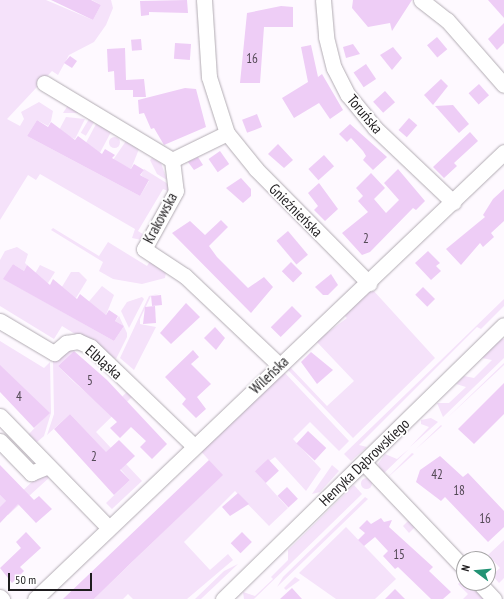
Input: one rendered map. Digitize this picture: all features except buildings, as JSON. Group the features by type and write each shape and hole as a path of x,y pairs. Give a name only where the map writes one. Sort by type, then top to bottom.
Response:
{"street":[{"name":"Gnieźnieńska","path":"204,0 209,77 227,133 256,170 369,283"},
{"name":"Toruńska","path":"323,0 328,43 348,95 375,128 453,202"},
{"path":"421,0 447,20 504,85"},
{"path":"44,83 172,160 227,133"},
{"name":"Wileńska","path":"35,599 279,365 369,283 504,152"},
{"name":"Krakowska","path":"172,160 176,191 144,249 185,276 279,365"},
{"name":"Elbląska","path":"0,321 54,353 66,343 78,341 91,348 194,446"},
{"name":"Henryka Dąbrowskiego","path":"223,599 504,325"},
{"path":"0,416 109,528"},
{"path":"0,441 31,473 48,466"},
{"path":"364,463 456,560"},
{"path":"486,591 494,599"}],"shaded area":[{"path":"0,0 46,0 93,20 101,5 92,0 111,0 113,8 106,25 94,42 69,55 58,75 52,71 7,119 20,126 24,119 21,112 39,102 53,111 51,121 48,126 37,120 27,136 140,196 149,181 141,175 144,169 168,184 168,191 163,189 138,231 146,236 142,240 132,238 135,229 40,174 36,180 28,175 0,220"},
{"path":"70,102 87,113 63,113"},
{"path":"66,117 85,119 75,139 58,132"},
{"path":"89,119 94,122 86,136 81,133"},
{"path":"96,124 111,132 100,153 85,145"},
{"path":"114,136 118,138 120,142 118,146 114,148 110,146 108,142 110,138"},
{"path":"126,141 139,149 131,169 113,160"},
{"path":"152,158 161,163 167,180 157,174 150,160"},
{"path":"53,228 99,256 108,242 147,266 150,261 166,272 165,278 142,284 113,279 99,271 103,262 51,230"},
{"path":"17,247 28,254 25,263 27,265 24,271 13,264 4,279 114,341 124,326 127,337 116,359 62,326 54,339 0,306 0,260 5,251"},
{"path":"40,265 55,272 48,283 33,277"},
{"path":"71,272 79,272 87,280 76,298 60,290"},
{"path":"102,286 114,295 106,315 86,305"},
{"path":"372,289 435,358 353,438 287,369 290,367 327,406 354,381 316,341 347,318 344,315"},
{"path":"162,293 151,296 140,319 140,324 156,327 134,370 120,358 149,296"},
{"path":"142,297 144,299 129,328 121,311 127,302"},
{"path":"504,299 504,306 481,329 477,327 359,445 367,447 351,461 344,454"},
{"path":"119,316 124,326 115,321"},
{"path":"500,338 504,339 504,358 443,417 437,403 449,403 466,387 456,384 464,376 474,378 492,360 482,358"},
{"path":"0,341 44,368 50,362 51,413 44,436 37,442 27,436 49,413 0,368"},
{"path":"80,345 58,366 74,382 107,411 128,391 133,396 96,432 142,481 112,509 106,503 130,480 70,414 47,435 54,414 53,360 68,346"},
{"path":"504,363 504,365 446,419"},
{"path":"284,372 349,441 339,451 310,422 293,439 321,469 306,491 275,457 255,471 288,508 269,526 235,491 184,542 210,570 228,554 233,560 187,599 133,599 128,594 123,599 94,599 222,475 199,449"},
{"path":"431,418 438,422 410,447 429,427 421,424 421,420"},
{"path":"441,425 442,426 415,450"},
{"path":"409,449 382,475 378,464 385,454 397,459"},
{"path":"412,453 414,454 386,479"},
{"path":"332,465 339,471 320,492 312,494"},
{"path":"46,474 50,477 8,515 0,507 0,495 9,504 39,475"},
{"path":"366,477 370,479 372,483 370,487 366,489 362,487 360,483 362,479"},
{"path":"354,485 362,494 254,599 244,599 243,592 255,596 273,579 271,577 288,560 288,550"},
{"path":"365,497 368,499 277,587 283,577"},
{"path":"409,520 416,526 409,533 403,526"},
{"path":"346,527 396,579 375,599 336,599 299,573"},
{"path":"504,540 504,578 499,583 496,580 496,572 500,568 496,564 496,551 492,551"},
{"path":"238,564 201,599 195,599 224,571"},
{"path":"295,577 300,580 286,590 284,588"},
{"path":"465,591 478,591 486,599 463,599 468,594"}]}
